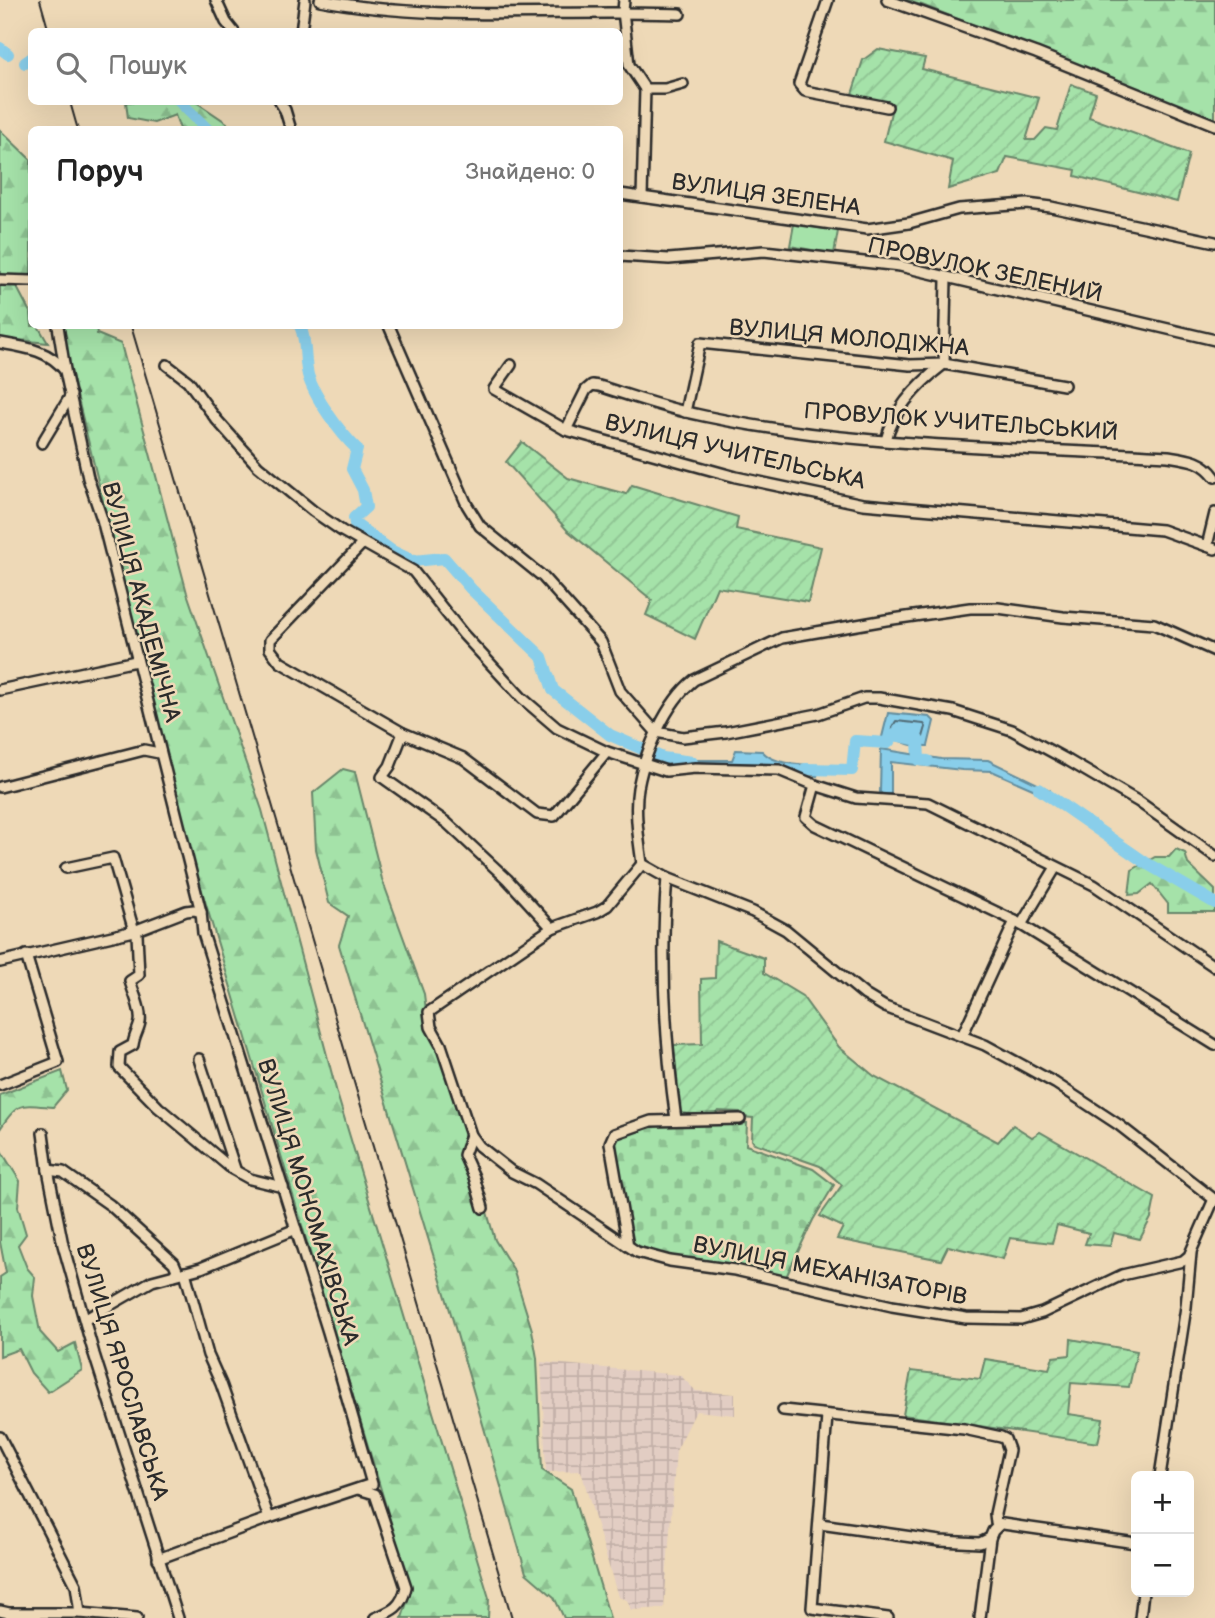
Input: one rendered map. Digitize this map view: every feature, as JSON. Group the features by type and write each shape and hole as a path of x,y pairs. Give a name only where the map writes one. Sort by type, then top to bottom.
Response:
{"street":[{"path":"216,0 231,28"},
{"path":"302,28 305,0"},
{"path":"320,0 367,9 465,14 623,11 680,14"},
{"path":"624,0 624,65 645,89 665,89 683,84"},
{"path":"828,0 799,84 805,90 887,107"},
{"path":"887,0 1037,53 1215,125"},
{"name":"ВУЛИЦЯ ЗЕЛЕНА","path":"642,197 645,89"},
{"path":"283,106 290,126"},
{"name":"ВУЛИЦЯ ЗЕЛЕНА","path":"623,194 867,229 909,223 959,209 1027,204 1051,206 1215,242"},
{"name":"ПРОВУЛОК ЗЕЛЕНИЙ","path":"623,256 669,259 764,251 900,266 946,279 1215,340"},
{"path":"886,440 896,413 928,376 944,364 946,279"},
{"path":"0,280 28,281"},
{"name":"ВУЛИЦЯ АКАДЕМІЧНА","path":"58,329 88,478 102,519 201,912"},
{"path":"389,329 467,505 480,526 543,577 601,642 620,691 656,732 683,737 726,732 818,714 863,698 879,698 953,711 1012,730 1069,761 1139,802 1215,856"},
{"path":"0,343 44,353 65,371"},
{"name":"ВУЛИЦЯ МОЛОДІЖНА","path":"685,412 700,343 911,365 944,364 1063,385"},
{"path":"167,365 188,381 216,419 258,466 313,511 362,544 413,571 463,634 522,698 557,728 607,752 666,771 695,768 779,770 856,798 928,803 1094,885 1215,967"},
{"name":"ВУЛИЦЯ УЧИТЕЛЬСЬКА","path":"511,365 494,389 566,430 736,477 863,504 1162,530 1211,547"},
{"path":"911,365 919,387"},
{"name":"ПРОВУЛОК УЧИТЕЛЬСЬКИЙ","path":"566,430 586,390 592,386 685,412 840,437 1168,456 1195,460 1205,465 1215,477"},
{"path":"42,443 71,395"},
{"path":"1211,547 1215,513"},
{"path":"362,544 270,640 270,649 280,662 403,733 463,758 537,814 554,816 607,752"},
{"path":"482,1208 474,1177 464,1155 471,1135 441,1045 431,1027 429,1012 552,928 607,906 642,864 638,790 644,764 656,732 683,689 694,680 782,638 951,610 998,608 1063,617 1154,624 1215,651"},
{"path":"0,690 136,661"},
{"path":"403,733 382,777 447,823 507,878 552,928"},
{"path":"148,750 157,741"},
{"path":"0,787 148,750 159,753"},
{"path":"815,785 806,817 815,825 1018,923 1215,1045"},
{"path":"66,868 113,858 137,934 139,975 130,981 140,1025 136,1030 133,1045 120,1052 119,1067 158,1107 236,1170 250,1179 283,1187"},
{"path":"642,864 667,878 752,912 786,930 865,995 885,1007 985,1045 1055,1083 1119,1125 1214,1200"},
{"path":"962,1036 1018,923 1056,867"},
{"path":"667,878 663,918 664,980 676,1121"},
{"path":"186,911 193,904 195,894"},
{"path":"0,962 134,931 186,911 201,912"},
{"name":"ВУЛИЦЯ МОНОМАХІВСЬКА","path":"201,912 204,933 328,1332 372,1484 358,1489"},
{"path":"0,1085 58,1062 26,955"},
{"path":"199,1059 236,1170"},
{"path":"628,1246 611,1138 618,1131 645,1122 715,1120"},
{"name":"ВУЛИЦЯ ЯРОСЛАВСЬКА","path":"43,1133 63,1245 94,1354 178,1618"},
{"name":"ВУЛИЦЯ МЕХАНІЗАТОРІВ","path":"471,1135 479,1146 512,1172 536,1184 637,1252 670,1261 735,1270 881,1304 966,1318 999,1320 1031,1317 1122,1275 1187,1259 1214,1200"},
{"path":"48,1170 63,1172 110,1205 174,1263 177,1270 174,1275"},
{"path":"612,1234 626,1225"},
{"path":"86,1319 143,1286 296,1229"},
{"path":"1161,1471 1186,1307 1191,1251"},
{"path":"1177,1263 1186,1263 1189,1268"},
{"path":"185,1272 208,1355 269,1518"},
{"path":"783,1409 827,1416 964,1429 1005,1439 1009,1450 995,1520 1000,1524 1131,1542"},
{"path":"827,1416 812,1613 888,1618"},
{"path":"0,1437 76,1585 80,1613"},
{"path":"158,1559 358,1489 375,1494 406,1587 403,1600 393,1611 375,1618"},
{"path":"820,1524 940,1541 980,1543 990,1538"},
{"path":"980,1618 990,1538 1000,1524"},
{"path":"1140,1618 1142,1597"},
{"path":"0,1611 9,1614 80,1613 137,1618"}],"shaded area":[{"path":"541,1362 680,1375 696,1391 735,1394 735,1415 696,1411 676,1451 664,1608 631,1610 627,1600 618,1597 581,1471 546,1472"}],"green space":[{"path":"903,0 1215,0 1215,119 922,5"},
{"path":"878,49 925,58 922,69 1039,98 1026,140 1035,140 1046,128 1057,130 1071,84 1096,93 1089,117 1189,154 1177,202 1075,176 1076,170 1007,157 1000,174 948,189 953,161 884,141 893,104 852,94 863,60"},
{"path":"126,105 200,105 228,126 179,126 175,115 154,123 128,118"},
{"path":"0,130 28,157 28,278 11,276 28,308 28,329 40,329 48,343 0,338"},
{"path":"794,224 838,231 834,254 790,246"},
{"path":"61,329 96,329 97,334 121,344 187,593 262,810 338,1097 489,1598 488,1618 402,1618 411,1590 147,707 103,501"},
{"path":"522,442 568,478 626,494 632,485 738,517 736,529 821,547 808,602 717,587 695,639 646,615 652,600 567,530 506,462"},
{"path":"343,769 355,772 382,879 424,994 428,1027 442,1054 495,1240 513,1269 532,1330 537,1358 542,1470 571,1489 610,1618 564,1618 554,1597 526,1573 449,1307 339,945 348,916 329,903 316,849 313,793"},
{"path":"1176,849 1185,853 1188,864 1215,890 1215,912 1168,912 1168,904 1152,884 1139,894 1129,895 1132,870 1155,857 1169,857"},
{"path":"716,941 764,958 764,973 802,996 839,1047 874,1076 998,1142 1013,1125 1032,1137 1040,1132 1155,1198 1151,1218 1140,1239 1114,1233 1110,1246 1085,1244 1089,1233 1057,1225 1052,1243 1010,1238 1003,1259 948,1246 941,1260 837,1239 843,1227 820,1216 842,1185 820,1166 754,1143 753,1118 742,1117 740,1112 718,1111 714,1116 679,1113 674,1045 702,1044 701,979 715,978"},
{"path":"62,1071 67,1090 53,1107 21,1106 11,1113 0,1129 0,1095"},
{"path":"747,1123 746,1145 813,1169 834,1185 813,1220 786,1277 728,1265 672,1258 631,1243 614,1140 617,1135 648,1124"},
{"path":"0,1149 20,1181 18,1207 26,1234 18,1245 27,1268 35,1277 33,1296 40,1332 58,1352 75,1343 82,1370 48,1392 31,1373 19,1349 0,1356 0,1277 6,1273 0,1242"},
{"path":"1071,1339 1137,1351 1129,1387 1071,1383 1068,1414 1103,1419 1098,1443 903,1415 911,1371 980,1379 985,1359 1049,1369 1053,1357 1070,1355"}],"water":[{"path":"888,713 930,717 934,721 928,746 894,739 885,741 882,737"},
{"path":"881,749 941,759 988,760 1050,790 1051,797 992,771 891,762 891,794 883,795 880,792"},
{"path":"736,750 762,751 782,762 820,767 817,776 766,764 670,763 678,760 732,760"}],"waterway":[{"path":"0,48 8,54"},
{"path":"183,105 204,126"},
{"path":"301,329 311,384 328,414 357,449 352,469 363,490 366,507 354,518 355,524 392,551 413,561 444,558 471,589 542,657 553,690 610,735 663,758 692,762"},
{"path":"805,769 852,770 855,741 888,743 894,735 918,740 919,760 928,761"},
{"path":"1039,789 1146,863 1215,903"}],"railway":[{"path":"40,0 48,28"},
{"path":"71,105 77,126"},
{"path":"132,329 512,1618"}]}
